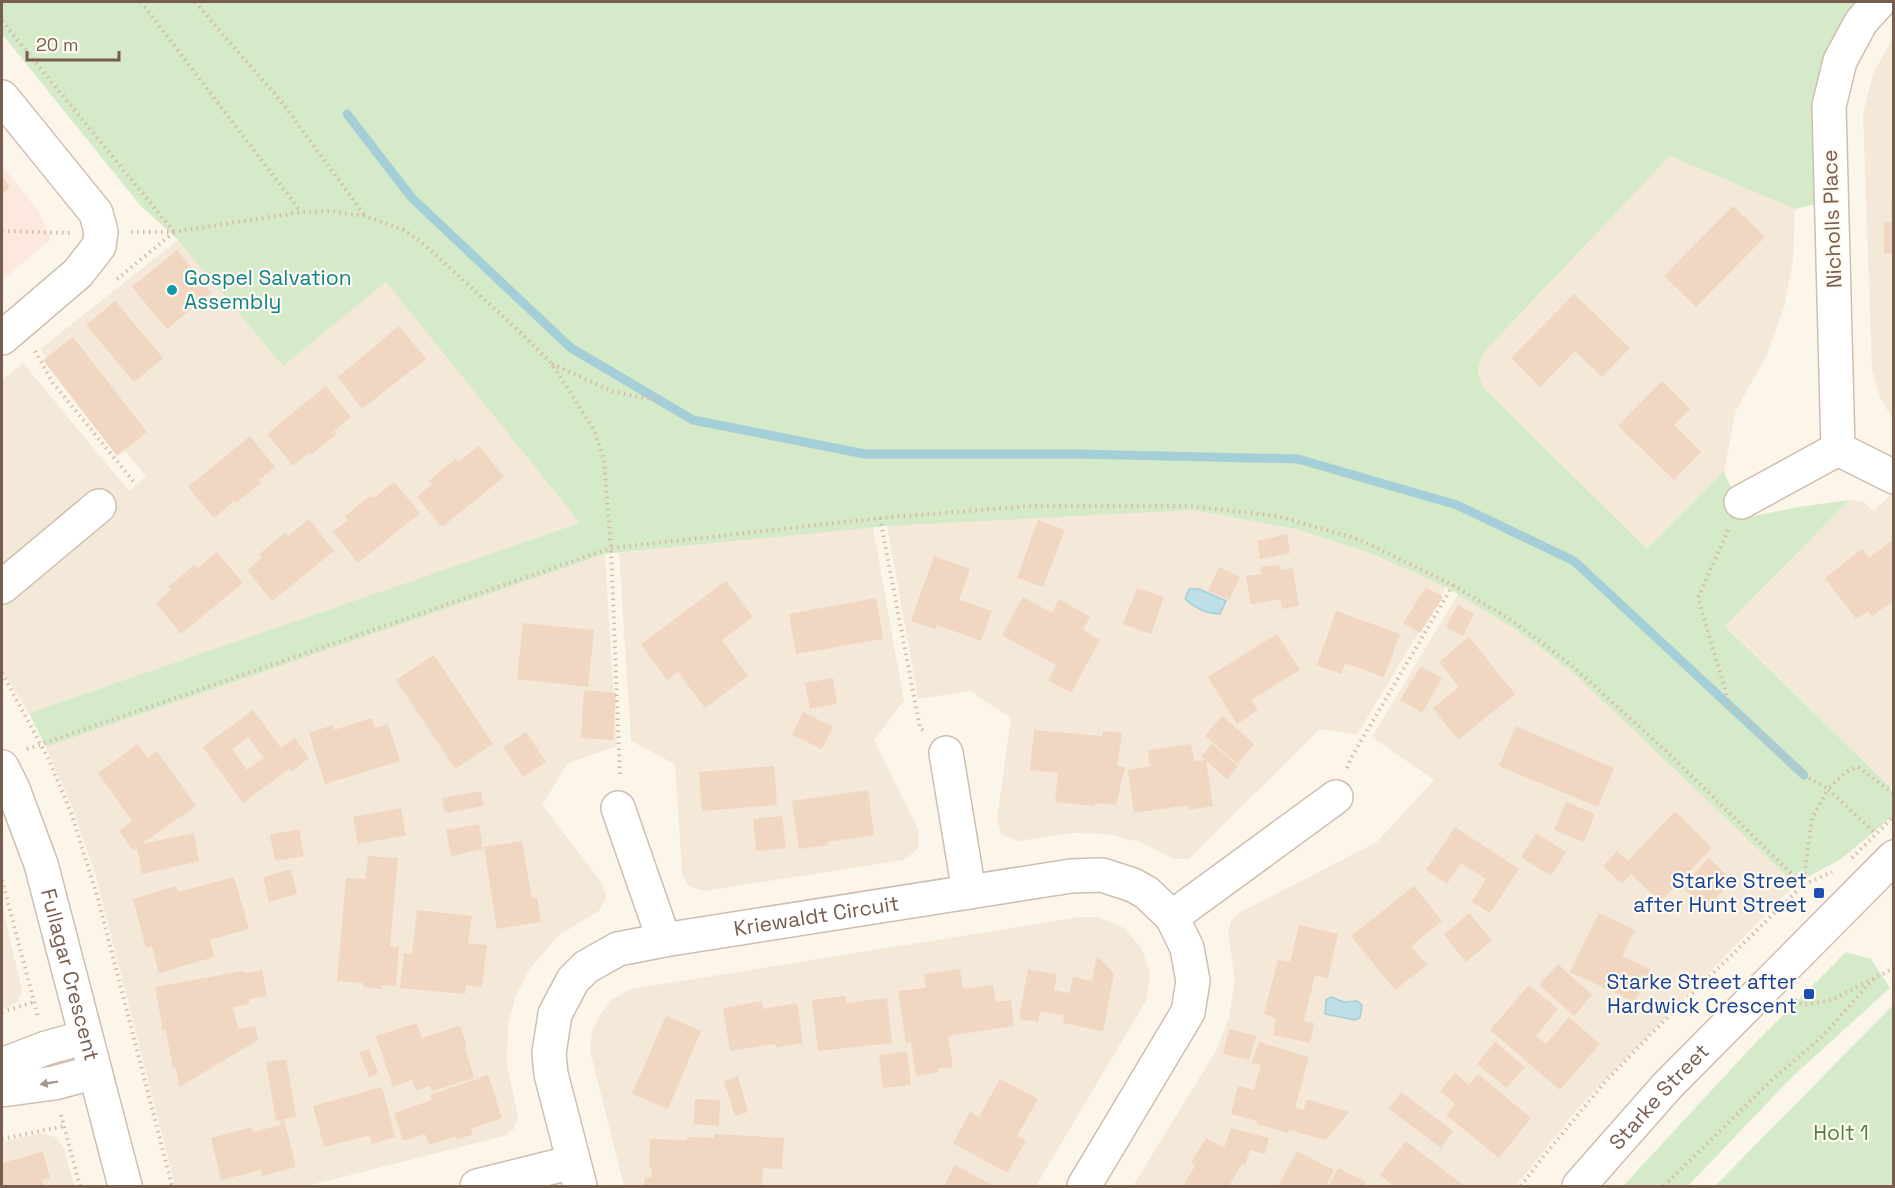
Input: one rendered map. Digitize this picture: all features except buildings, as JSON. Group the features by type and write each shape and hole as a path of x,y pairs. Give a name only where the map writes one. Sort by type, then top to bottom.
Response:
{"street":[{"name":"Nicholls Place","path":"1838,449 1829,106 1840,60 1862,22 1879,2"},
{"path":"2,97 96,213 101,232 99,246 78,273 2,338"},
{"path":"1741,502 1838,449 1893,477"},
{"path":"2,587 99,506"},
{"path":"946,753 969,892"},
{"name":"Fullagar Crescent","path":"2,767 13,789 41,864 124,1186"},
{"path":"1172,917 1336,797"},
{"path":"618,808 664,940"},
{"name":"Starke Street","path":"1579,1186 1667,1086 1770,982 1869,858"},
{"name":"Kriewaldt Circuit","path":"577,1174 551,1074 549,1053 555,1014 573,980 586,967 618,949 664,940 1071,876 1102,875 1140,889 1172,917 1187,948 1193,981 1188,1012 1084,1186"},
{"path":"2,1065 46,1048 86,1037"},
{"path":"2,1090 54,1083 95,1072"},
{"path":"477,1186 577,1174"}],"path":[{"path":"141,2 301,212"},
{"path":"195,2 284,105 365,216"},
{"path":"2,21 174,232 301,212 329,211 365,216 404,230 426,246 552,364 594,430 604,460 611,548 621,771 618,808"},
{"path":"2,231 80,234"},
{"path":"33,347 53,383 134,482"},
{"path":"552,364 614,392 662,401"},
{"path":"1741,502 1698,598 1730,706 1804,775 1828,789 1869,858 1893,816"},
{"path":"41,744 611,548 879,519 1032,506 1189,506 1277,516 1358,539 1453,585 1514,622 1570,664 1664,748 1803,885"},
{"path":"879,519 920,728 946,753"},
{"path":"1336,797 1351,758 1453,585"},
{"path":"2,673 41,744 71,812 98,898 172,1186"},
{"path":"1803,885 1812,818 1828,789 1846,772 1858,767 1893,794"},
{"path":"1521,1186 1605,1082 1803,885 1833,872"},
{"path":"2,880 34,1002 2,1012"},
{"path":"1770,982 1803,1005 1832,1000 1893,968"},
{"path":"1664,1186 1773,1079 1822,1037 1874,978"},
{"path":"2,1139 64,1126 80,1186"}],"shaded area":[{"path":"1893,38 1893,419 1881,400 1872,370 1863,114 1873,74"},
{"path":"1670,156 1795,209 1793,261 1784,307 1766,357 1736,410 1724,471 1647,549 1485,389 1479,379 1477,368 1484,352"},
{"path":"2,165 39,212 51,239 2,280"},
{"path":"178,240 283,365 386,282 581,524 29,713 2,671 2,380 23,363 129,491 146,476 40,349"},
{"path":"1893,492 1893,783 1890,787 1725,625 1849,500 1863,502 1874,511"},
{"path":"1117,506 1192,510 1296,529 1375,555 1446,587 1357,735 1320,729 1189,859 1174,859 1140,842 1107,834 1075,833 1018,841 1001,834 997,819 1011,718 970,691 918,699 887,526"},
{"path":"873,527 904,701 874,740 919,831 918,849 904,860 704,891 688,886 682,873 675,764 631,741 619,553"},
{"path":"605,554 617,746 568,763 542,805 602,883 606,897 600,910 558,936 529,970 516,996 508,1024 507,1066 518,1115 514,1129 504,1136 307,1186 175,1186 96,877 74,811 46,747"},
{"path":"1458,594 1518,631 1571,671 1795,884 1580,1106 1516,1186 1133,1186 1217,1049 1229,1017 1235,980 1228,934 1231,921 1239,913 1377,842 1434,780 1372,737"},
{"path":"2,904 22,991 18,1001 2,1009"},
{"path":"1080,917 1098,917 1124,928 1142,949 1150,973 1147,999 1036,1186 624,1186 590,1051 592,1031 601,1013 613,999 631,989"},
{"path":"41,1133 55,1137 64,1148 74,1186 2,1186 2,1142"}],"green space":[{"path":"2,2 1879,2 1840,61 1832,200 1795,209 1670,156 1484,352 1478,371 1485,389 1647,549 1724,471 1748,517 1849,500 1725,626 1890,787 1893,798 1893,816 1841,859 1795,884 1571,671 1518,631 1446,587 1375,555 1296,529 1192,510 887,526 605,554 46,747 29,713 580,523 386,282 283,366 178,240 140,205 2,34"},
{"path":"1846,952 1871,959 1890,988 1792,1077 1688,1186 1623,1186 1759,1039"},
{"name":"Holt 1","path":"1893,1005 1893,1186 1715,1186"}],"water":[{"path":"1189,589 1199,589 1226,601 1220,614 1206,612 1185,599"},
{"path":"1331,997 1344,1002 1357,1001 1362,1005 1360,1018 1355,1020 1325,1014 1326,1000"}],"waterway":[{"path":"347,114 412,198 571,348 693,420 865,454 1078,454 1298,459 1457,505 1574,561 1804,775"}],"place":[{"name":"Gospel Salvation Assembly","path":"172,290"},
{"name":"Starke Street after Hunt Street","path":"1819,893"},
{"name":"Starke Street after Hardwick Crescent","path":"1809,994"}]}
